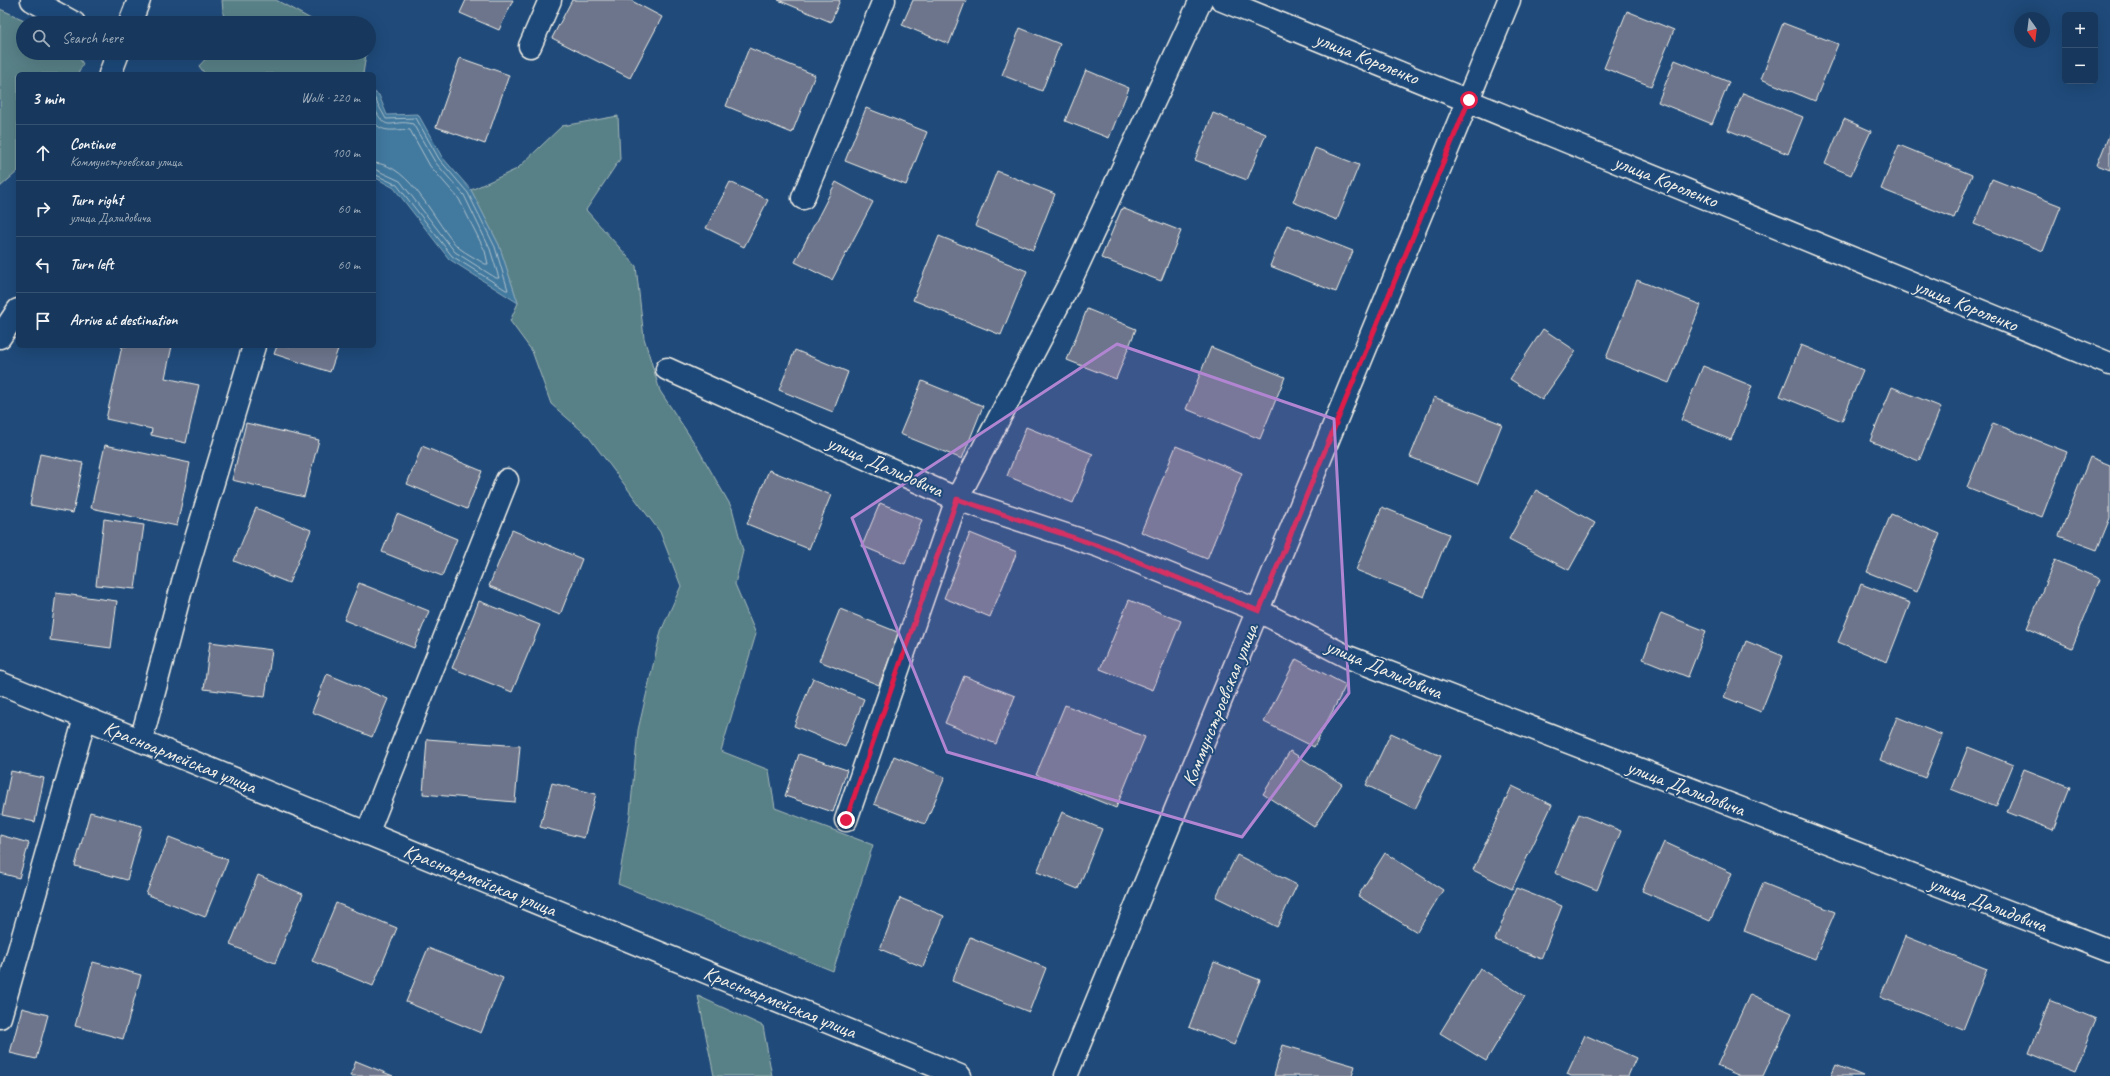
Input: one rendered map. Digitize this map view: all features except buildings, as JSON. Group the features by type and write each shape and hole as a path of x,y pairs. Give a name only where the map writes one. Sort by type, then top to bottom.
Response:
{"street":[{"path":"32,0 61,16"},
{"path":"133,16 139,0"},
{"path":"530,46 550,0"},
{"path":"803,198 884,0"},
{"path":"846,820 957,499 1068,286 1201,0"},
{"name":"улица Короленко","path":"1222,0 2110,364"},
{"name":"Коммунстроевская улица","path":"1066,1076 1259,611 1509,0"},
{"path":"111,72 115,60"},
{"path":"0,337 16,313"},
{"path":"141,741 183,582 253,348"},
{"name":"улица Далидовича","path":"667,369 957,499 1099,546 1259,611 1348,657 2110,951"},
{"path":"367,834 507,480"},
{"name":"Красноармейская улица","path":"0,684 960,1076"},
{"path":"0,1017 85,718"}],"highlighted area":[{"path":"1117,344 1334,419 1349,693 1242,837 947,752 852,518"}],"green space":[{"path":"222,0 276,0 305,16 223,16"},
{"path":"0,9 16,16 16,60 80,60 83,64 79,72 16,72 16,173 0,187"},
{"path":"205,60 365,60 363,72 204,72 199,66"},
{"path":"618,116 620,159 586,210 636,266 644,338 660,391 697,447 732,508 743,551 735,584 756,634 721,751 769,770 775,808 873,845 833,971 618,884 630,814 638,730 661,631 681,586 660,532 588,436 551,404 532,351 510,321 518,303 499,245 471,190 517,169 562,126"},
{"path":"698,996 763,1026 772,1076 714,1076"}],"water":[{"path":"376,93 379,95 387,115 418,114 442,157 471,190 499,245 518,303 449,259 394,188 376,178"}],"route":[{"path":"846,820 957,499 1099,546 1259,611 1469,100"}]}
